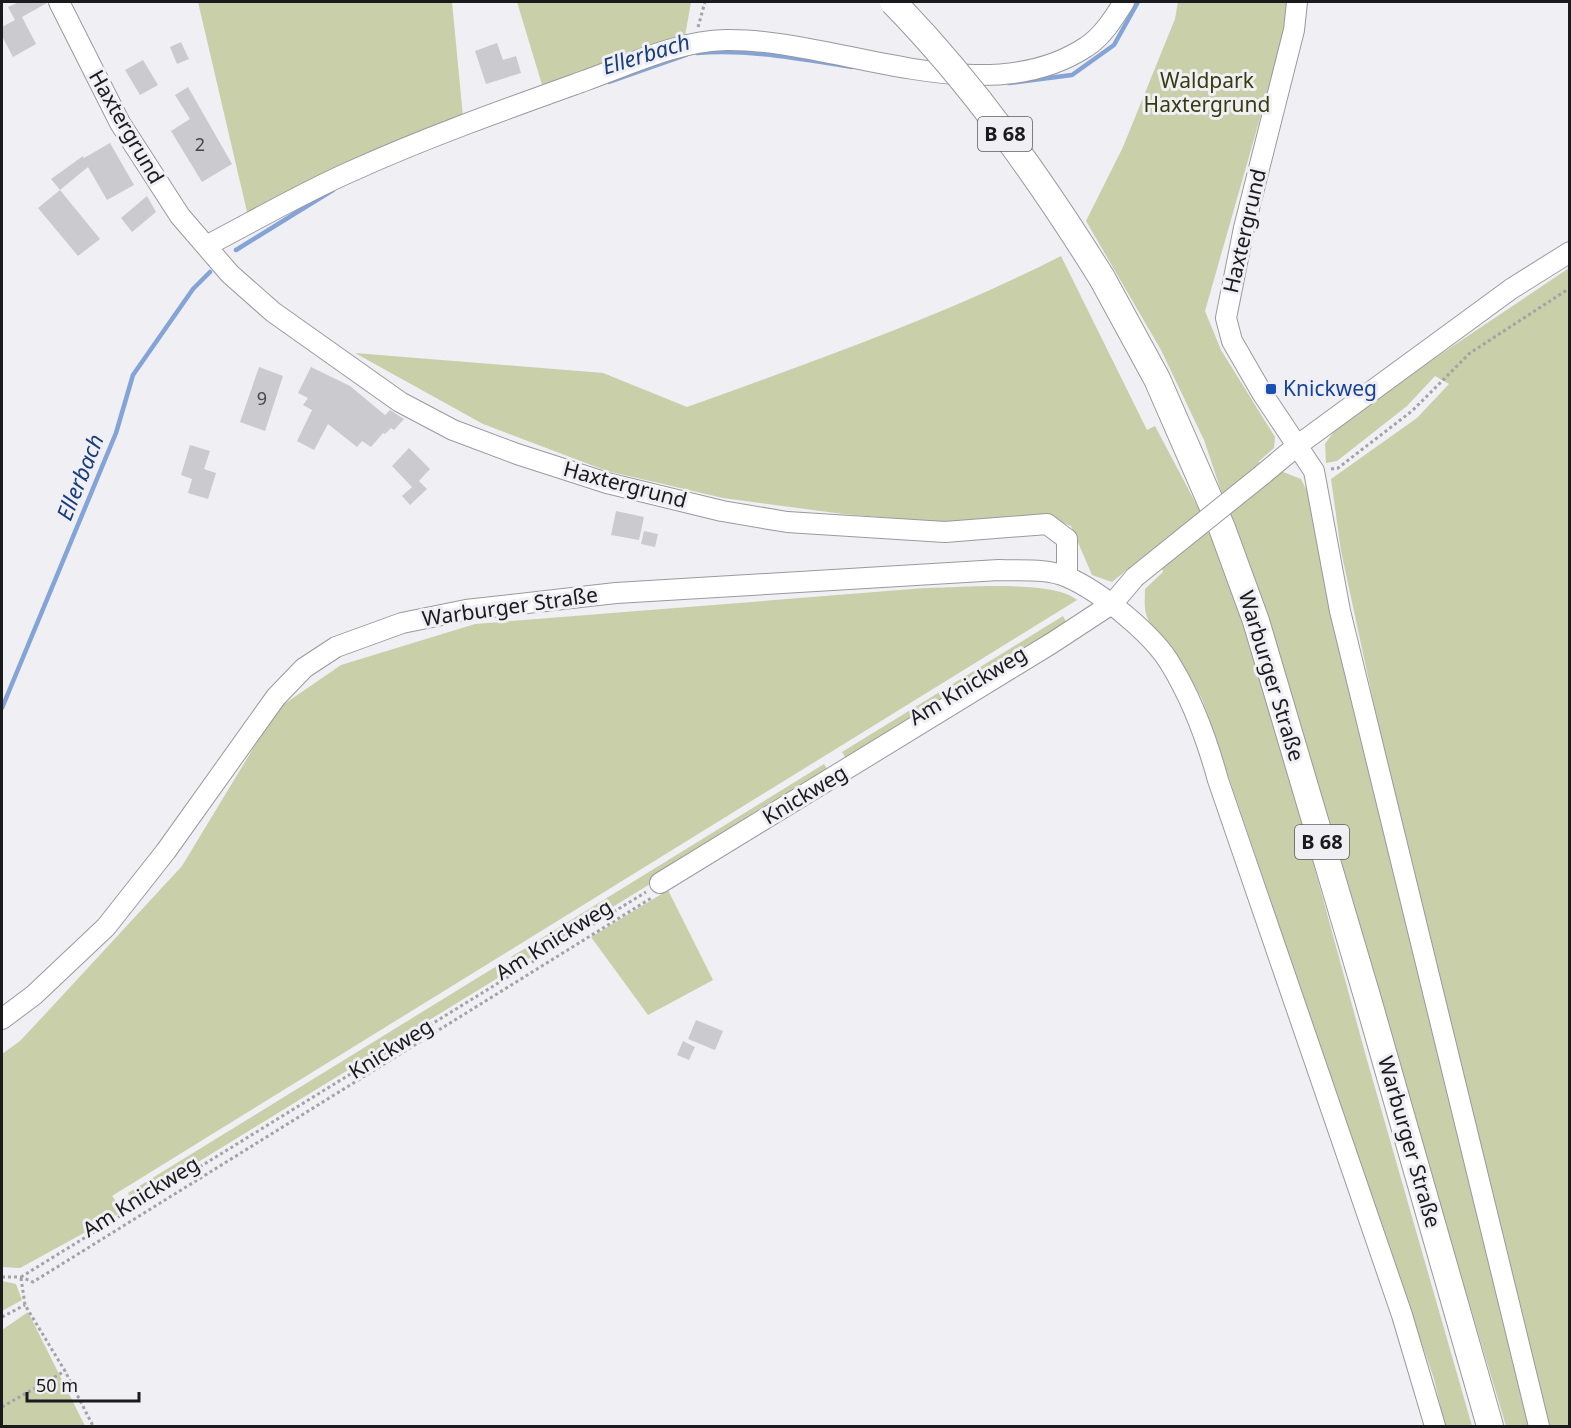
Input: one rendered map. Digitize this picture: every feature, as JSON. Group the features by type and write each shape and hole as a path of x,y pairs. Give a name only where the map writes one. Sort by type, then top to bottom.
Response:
{"main road":[{"name":"Warburger Straße","path":"893,2 956,69 1001,128 1054,202 1102,278 1157,378 1222,528 1256,621 1364,984 1490,1426"}],"street":[{"name":"Haxtergrund","path":"59,2 120,123 180,216 230,274 273,312 400,402 474,440 607,483 715,509 787,522 945,532 1047,524 1067,539 1067,577"},
{"path":"206,246 350,171 467,123 697,41 768,43 879,65 988,76 1040,66 1067,58 1087,47 1100,35 1124,2"},
{"name":"Haxtergrund","path":"1297,2 1294,30 1244,228 1226,318 1232,341 1262,393 1314,471"},
{"name":"Knickweg","path":"657,890 1113,603 1135,577 1298,445 1511,289 1569,252"},
{"path":"1314,471 1340,611 1539,1426"},
{"name":"Warburger Straße","path":"2,1019 34,995 106,927 166,850 276,697 304,668 336,648 402,623 466,610 616,593 999,570 1047,572 1067,577 1113,603 1171,663 1207,741 1218,780 1402,1315 1435,1426"}],"path":[{"path":"697,41 698,22 705,2"},
{"path":"1314,471 1338,468 1412,411 1470,353 1569,288"},
{"name":"Knickweg","path":"21,1277 657,890"},
{"name":"Am Knickweg","path":"21,1277 33,1282 657,890"},
{"path":"2,1276 21,1277 25,1305 93,1426"},
{"path":"2,1317 25,1305"},
{"path":"2,1407 64,1371"}],"green space":[{"path":"198,2 452,2 463,117 248,216"},
{"path":"517,2 691,2 685,36 543,88"},
{"name":"Waldpark Haxtergrund","path":"1178,2 1288,2 1286,27 1205,311 1221,350 1275,437 1274,448 1258,462 1301,479 1311,499 1530,1426 1506,1426 1263,616 1204,440 1161,350 1086,221 1123,147 1175,19"},
{"path":"1061,256 1147,430 1155,426 1211,532 1248,624 1367,1060 1472,1426 1445,1426 1434,1379 1202,699 1147,617 1145,589 1163,572 1155,547 1112,582 1092,575 1071,526 1049,517 941,522 843,514 723,498 607,471 483,424 355,353 603,373 687,407 830,355 923,318 970,299"},
{"path":"1569,268 1569,1426 1545,1426 1393,793 1341,551 1331,479 1417,418 1449,384 1435,376 1407,406 1337,461 1326,463 1325,444 1335,430 1432,360"},
{"path":"1028,587 1065,593 1077,600 112,1196 124,1211 20,1268 2,1267 2,1054 20,1041 182,866 277,709 341,665 475,624 925,588"},
{"path":"1063,616 1067,624 848,762 842,752"},
{"path":"824,764 830,773 517,966 511,957"},
{"path":"668,890 713,980 648,1015 591,937"},
{"path":"500,964 506,973 133,1202 128,1193"},
{"path":"2,1281 16,1284 22,1300 2,1311"},
{"path":"28,1312 85,1426 2,1426 2,1330"}],"building":[{"path":"19,2 47,3 22,17 36,44 13,57 2,36 2,27 15,20 8,7"},
{"path":"181,42 189,59 177,64 170,47"},
{"path":"497,43 503,60 516,56 521,73 486,84 475,51"},
{"path":"143,60 158,85 140,95 125,70"},
{"path":"188,87 232,164 202,182 171,131 190,119 175,95"},
{"path":"110,143 134,185 107,200 88,167 60,190 51,179 83,156 84,158"},
{"path":"60,190 100,239 78,256 38,208"},
{"path":"147,196 156,212 132,232 121,218"},
{"path":"259,367 283,376 265,431 240,422"},
{"path":"311,367 350,386 385,415 390,410 404,419 394,430 391,428 385,434 383,433 371,447 362,441 357,447 328,424 314,450 297,441 312,410 303,405 308,398 298,393"},
{"path":"190,445 210,451 204,469 216,473 208,499 188,493 192,479 181,475"},
{"path":"409,448 430,469 419,481 427,489 410,505 402,496 412,487 392,466"},
{"path":"616,511 644,517 639,540 611,535"},
{"path":"644,531 658,534 655,547 641,544"},
{"path":"696,1020 723,1031 715,1050 688,1039"},
{"path":"683,1041 695,1047 689,1060 677,1055"}],"waterway":[{"name":"Ellerbach","path":"1009,83 1072,75 1114,45 1138,2"},
{"name":"Ellerbach","path":"697,53 736,52 852,67"},
{"name":"Ellerbach","path":"609,82 686,55"},
{"name":"Ellerbach","path":"236,250 333,190"},
{"name":"Ellerbach","path":"2,708 116,433 133,375 193,289 210,272"}],"place":[{"name":"Knickweg","path":"1271,389"}]}
